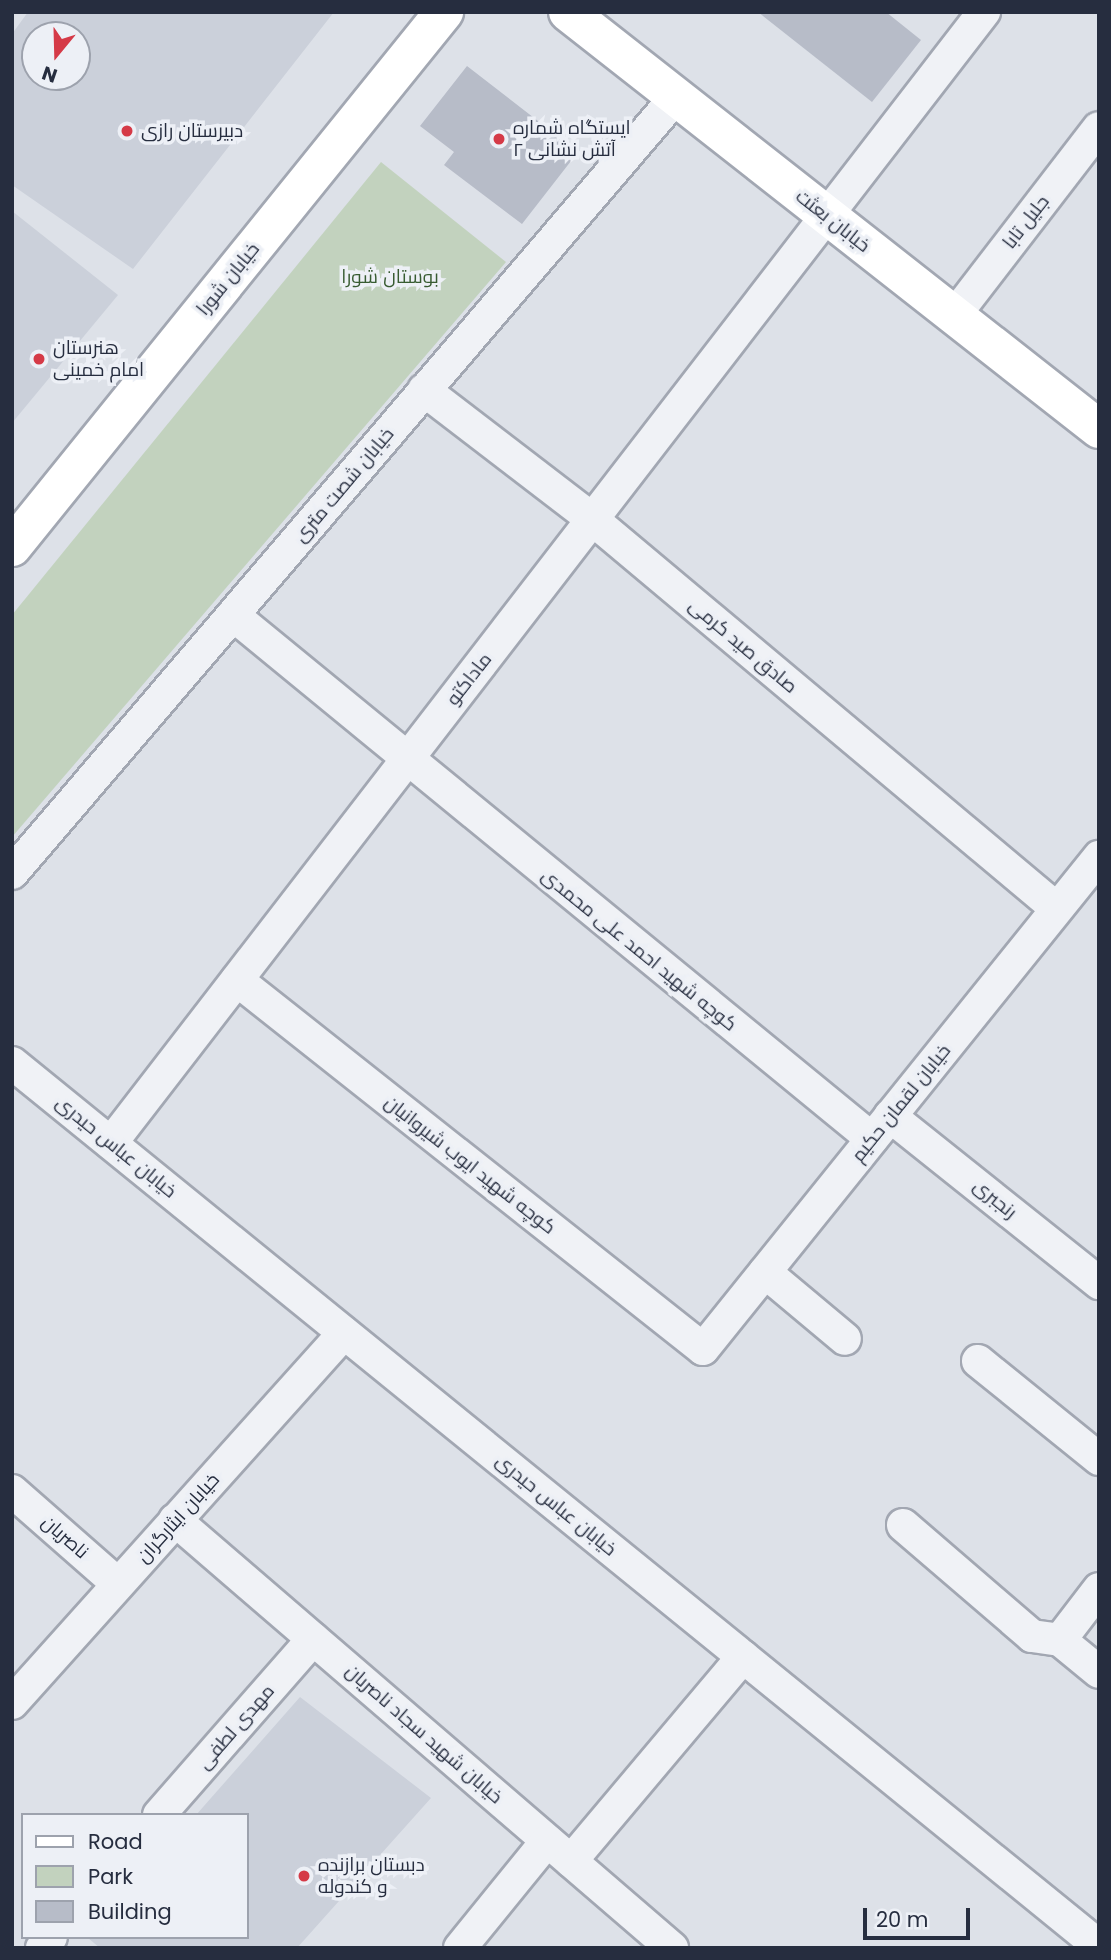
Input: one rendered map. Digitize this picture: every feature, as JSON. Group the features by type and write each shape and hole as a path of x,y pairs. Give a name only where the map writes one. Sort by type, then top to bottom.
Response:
{"street":[{"name":"خیابان شورا","path":"12,547 444,12"},
{"name":"خیابان بعثت","path":"568,12 1099,429"},
{"name":"ماداکتو","path":"111,1143 984,12"},
{"name":"خیابان شصت متری","path":"12,873 676,97"},
{"name":"جلیل تابا","path":"954,316 1099,128"},
{"name":"صادق صید کرمی","path":"424,390 592,519 1056,908"},
{"name":"کوچه شهید احمد علی محمدی","path":"233,615 406,761 881,1128"},
{"name":"خیابان لقمان حکیم","path":"703,1349 1056,908 1096,865"},
{"name":"کوچه شهید ایوب شیروانیان","path":"237,980 703,1349"},
{"name":"خیابان عباس حیدری","path":"12,1063 1099,1946"},
{"name":"رنجبری","path":"881,1128 1099,1283"},
{"path":"765,1272 845,1339"},
{"name":"خیابان ایثارگران","path":"12,1703 344,1333"},
{"path":"978,1361 1099,1459"},
{"name":"ناصریان","path":"12,1491 118,1584"},
{"name":"خیابان شهید سجاد ناصریان","path":"175,1520 672,1948"},
{"path":"903,1525 1031,1636 1059,1640 1099,1672"},
{"path":"1059,1640 1099,1589"},
{"name":"مهدی لطفی","path":"161,1813 313,1639"},
{"path":"571,1861 743,1657"},
{"path":"460,1948 547,1841"}],"shaded area":[{"name":"دبیرستان رازی","path":"28,12 334,12 133,269 12,185 12,34 21,22 21,91 91,91 91,21 21,21"},
{"name":"هنرستان امام خمینی","path":"12,211 118,295 12,423"},
{"name":"دبستان برازنده و کندوله","path":"300,1697 431,1798 297,1948 100,1948 89,1939 248,1939 248,1813 198,1813"}],"green space":[{"name":"بوستان شورا","path":"381,162 506,262 12,837 12,615"}],"building":[{"path":"758,12 886,12 921,40 872,102"},
{"name":"ایستگاه شماره ۲ آتش نشانی","path":"467,66 578,152 522,224 444,165 454,152 420,126"}],"place":[{"name":"دبیرستان رازی","path":"127,131"},
{"name":"ایستگاه شماره ۲ آتش نشانی","path":"499,139"},
{"name":"هنرستان امام خمینی","path":"39,359"},
{"name":"دبستان برازنده و کندوله","path":"304,1876"}]}
